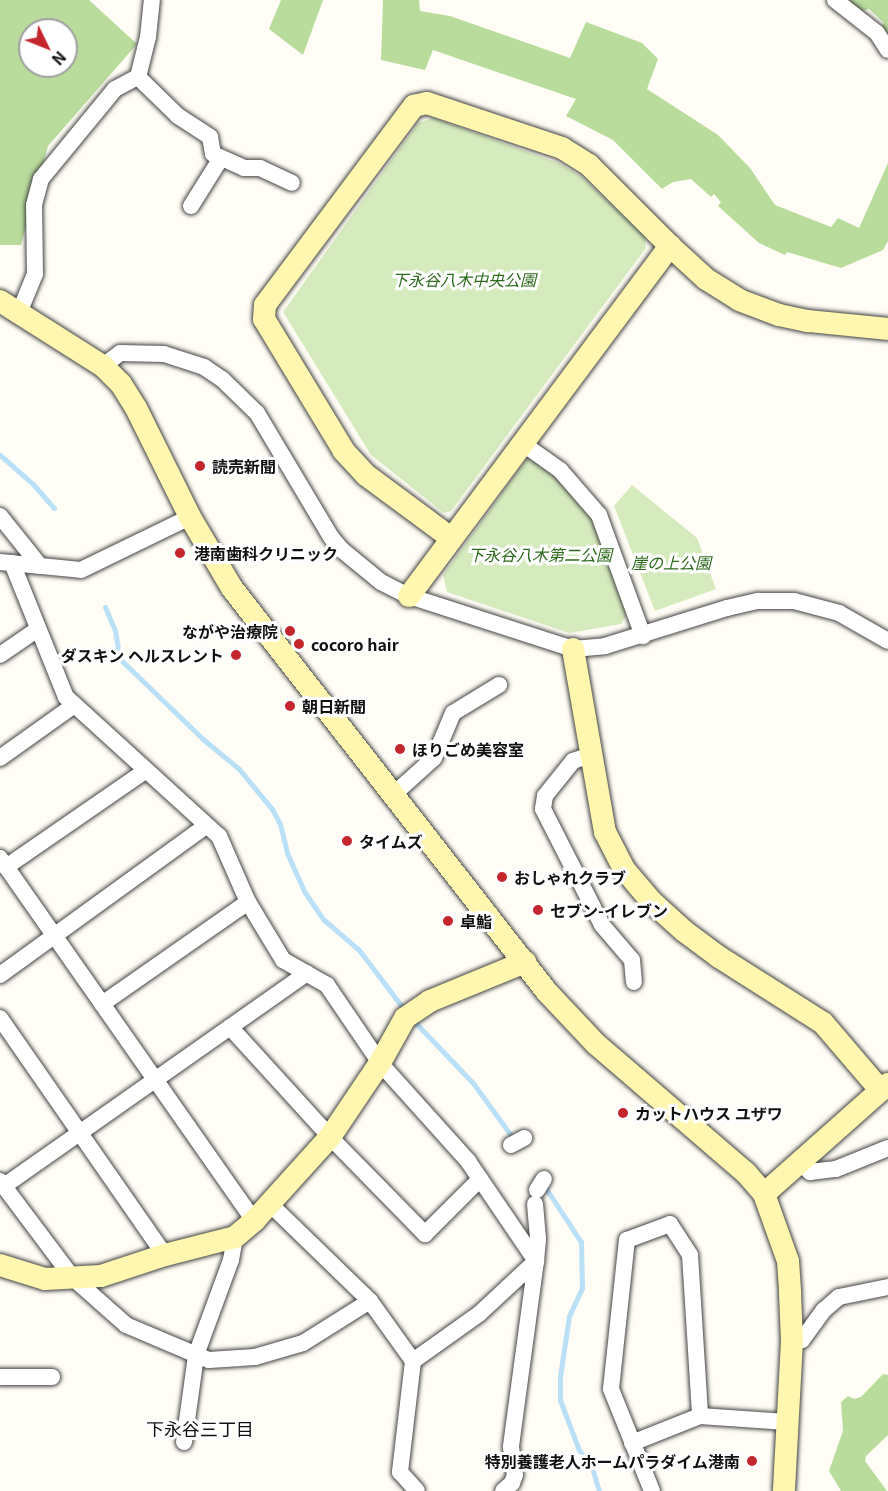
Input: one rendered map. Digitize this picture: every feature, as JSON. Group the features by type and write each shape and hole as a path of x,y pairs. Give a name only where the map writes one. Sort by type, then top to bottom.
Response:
{"street":[{"path":"138,77 152,0"},
{"path":"835,0 877,33 888,50"},
{"path":"138,77 178,116 210,136 213,154 244,168 260,168 292,183"},
{"path":"138,77 115,89 41,179 34,205 34,274 9,307 104,366 121,384 136,408 190,518 220,570 258,625 394,794 547,992 596,1044 746,1173 764,1194 788,1261 792,1341 784,1491"},
{"path":"451,538 366,475 344,451 264,318 265,305 414,106 427,103 562,148 589,165 706,279 739,300 779,315 808,321 888,328"},
{"path":"191,206 221,158"},
{"path":"409,596 670,246"},
{"path":"104,366 120,353 164,354 204,367 222,379 257,413 331,537 342,550 381,582 409,596 573,649 605,646 727,608 758,601 794,601 839,613 888,641"},
{"path":"522,443 560,470 599,515 643,636"},
{"path":"0,516 40,566"},
{"path":"6,562 81,570 190,518"},
{"path":"6,562 38,629 66,697 73,706 219,836 248,902 283,960 327,985 380,1063 468,1161 536,1261"},
{"path":"0,655 38,629"},
{"path":"573,649 605,832 624,869 684,931 719,957 823,1023 884,1088 764,1194"},
{"path":"394,794 434,758 453,713 499,685"},
{"path":"0,758 73,706"},
{"path":"591,755 573,761 545,796 543,809 602,925 632,960 634,982"},
{"path":"145,771 3,862 254,1221"},
{"path":"0,975 206,826"},
{"path":"102,1004 248,902"},
{"path":"0,1265 45,1279 101,1276 165,1255 235,1237 254,1221 330,1137 410,1014 525,962"},
{"path":"307,973 80,1133 2,1183 72,1277 126,1325 196,1356 209,1360 255,1358 303,1343 370,1302"},
{"path":"0,1018 165,1255"},
{"path":"230,1028 330,1137 425,1234 480,1179"},
{"path":"801,1163 810,1172 836,1169 888,1148"},
{"path":"503,1491 512,1483 515,1474 512,1438 536,1261 539,1191"},
{"path":"270,1204 370,1302 413,1361 400,1473 417,1491"},
{"path":"652,1491 611,1389 627,1240 670,1224 690,1255 700,1416"},
{"path":"184,1442 196,1356 231,1260 235,1237"},
{"path":"413,1361 479,1314 536,1261"},
{"path":"792,1341 802,1340 824,1310 839,1297 888,1287"},
{"path":"0,1377 52,1377"},
{"path":"632,1443 700,1416 787,1422"}],"green space":[{"path":"0,0 89,0 137,44 48,146 21,245 0,245"},
{"path":"281,0 323,0 303,55 269,29"},
{"path":"383,0 419,0 420,11 450,16 570,58 586,22 642,43 658,59 647,89 718,135 750,168 775,205 831,227 838,218 859,228 888,163 888,241 883,250 841,268 787,252 785,255 759,243 718,206 721,202 714,194 711,197 691,179 673,182 662,189 613,140 566,116 576,99 433,50 425,70 381,60"},
{"path":"847,0 888,0 888,43 879,30 884,23 869,9 859,12"},
{"name":"下永谷八木中央公園","path":"433,118 559,163 582,177 645,237 646,248 451,511 444,513 371,455 283,312 418,123"},
{"name":"下永谷八木第二公園","path":"529,456 570,488 596,517 629,611 621,624 569,633 447,592 443,575"},
{"name":"崖の上公園","path":"632,485 697,538 716,589 655,611 614,506"},
{"path":"883,1374 888,1375 888,1435 866,1456 865,1461 887,1491 841,1491 829,1471 843,1431 841,1402 848,1396 854,1399 861,1397"}],"waterway":[{"path":"0,455 33,484 54,508"},
{"path":"105,607 115,631 120,659 204,740 239,769 272,809 280,824 287,853 304,891 323,919 359,950 406,1012"},
{"path":"412,1019 473,1083 510,1134"},
{"path":"545,1187 581,1242 582,1288 569,1316 560,1376 560,1400 579,1450 592,1468 599,1491"}],"place":[{"name":"読売新聞","path":"200,466"},
{"name":"港南歯科クリニック","path":"180,553"},
{"name":"ながや治療院","path":"290,631"},
{"name":"cocoro hair","path":"299,644"},
{"name":"ダスキン ヘルスレント","path":"236,655"},
{"name":"朝日新聞","path":"290,706"},
{"name":"ほりごめ美容室","path":"400,749"},
{"name":"タイムズ","path":"347,841"},
{"name":"おしゃれクラブ","path":"502,877"},
{"name":"セブン-イレブン","path":"538,910"},
{"name":"卓鮨","path":"448,921"},
{"name":"カットハウス ユザワ","path":"623,1113"},
{"name":"特別養護老人ホームパラダイム港南","path":"752,1461"}],"district":[{"name":"下永谷三丁目","path":"200,1428"}]}
